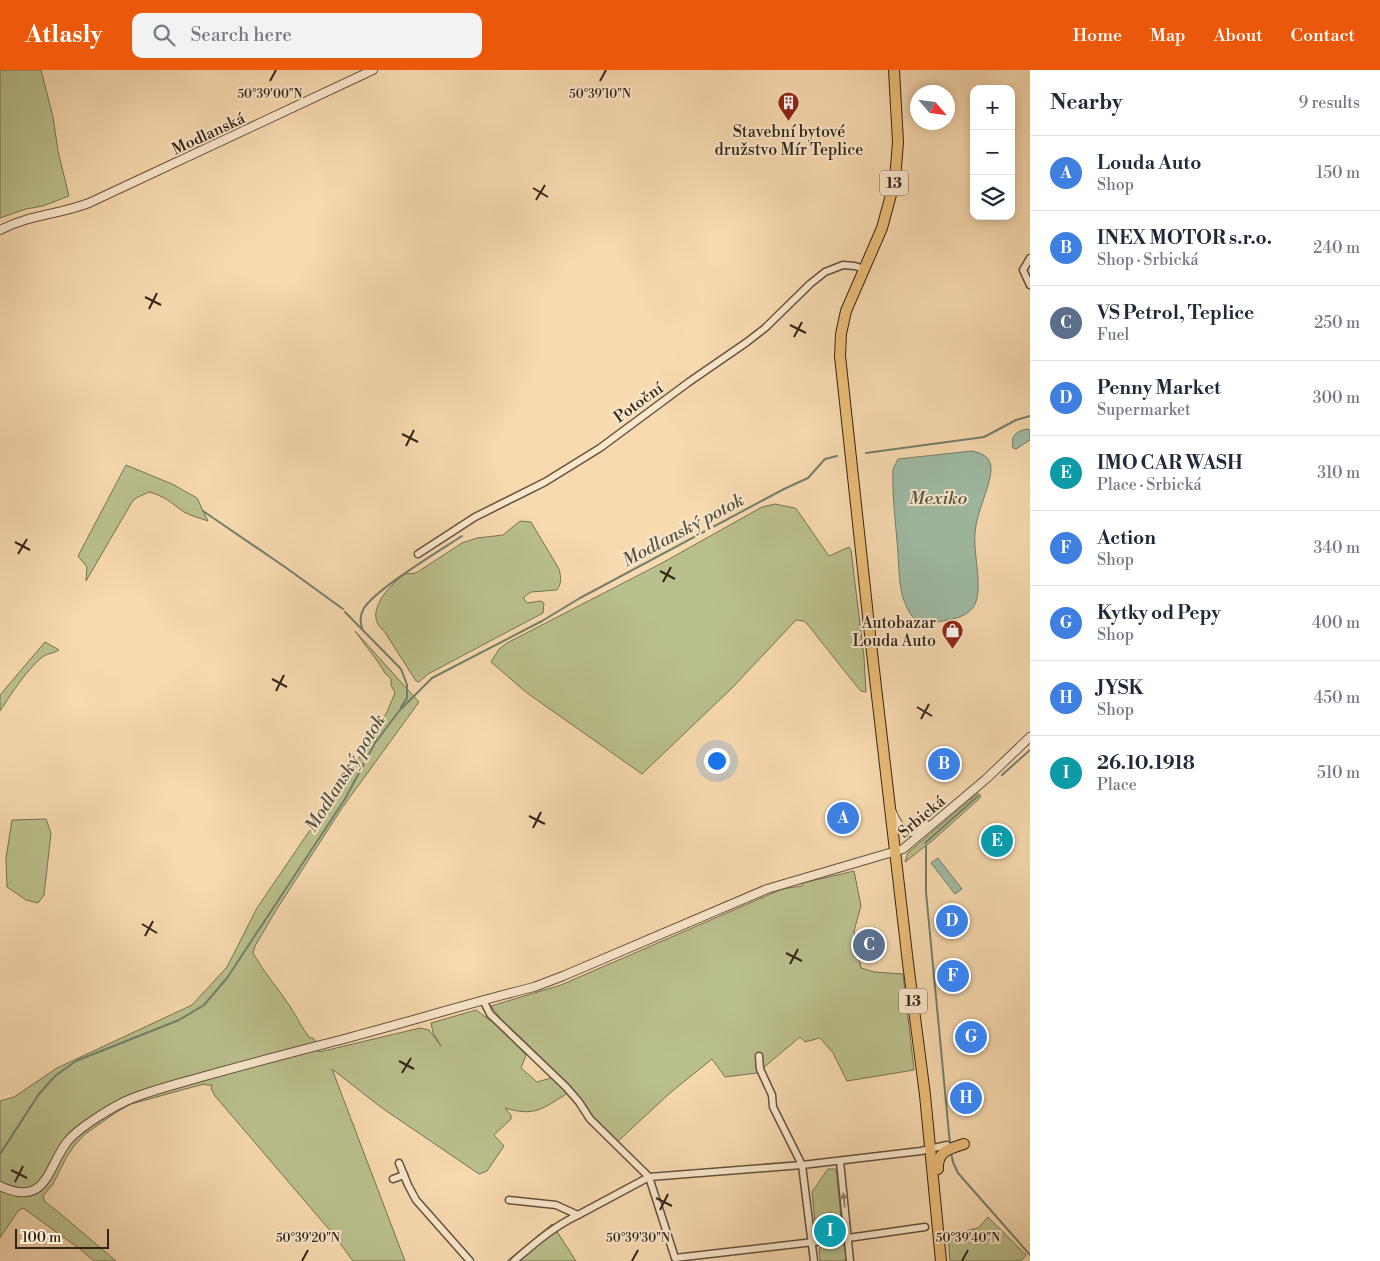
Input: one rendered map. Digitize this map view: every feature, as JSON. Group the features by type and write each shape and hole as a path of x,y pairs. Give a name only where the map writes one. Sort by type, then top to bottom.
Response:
{"main road":[{"name":"13","path":"894,70 898,132 897,170 882,228 855,289 842,324 840,341 895,853 931,1149 941,1261"},
{"path":"938,1230 940,1205 938,1158 943,1151 964,1144"}],"street":[{"name":"Modlanská","path":"0,230 33,217 81,207 374,70"},
{"path":"1030,258 1023,270 1030,285"},
{"name":"Potoční","path":"418,554 475,517 545,482 600,448 765,328 814,280 828,270 846,265 864,269"},
{"name":"Srbická","path":"0,1186 20,1192 36,1188 51,1173 63,1149 72,1137 117,1106 134,1098 213,1074 534,987 767,889 895,853 906,847 945,815 1030,737"},
{"path":"890,806 899,825 908,832 916,831 934,818 945,815"},
{"path":"482,1000 490,1014 566,1087 590,1119 648,1177 674,1260 925,1227"},
{"path":"759,1056 760,1069 772,1094 773,1107 802,1165 814,1261"},
{"path":"514,1261 559,1224 648,1177 802,1165 947,1146"},
{"path":"840,1161 850,1261"},
{"path":"399,1164 416,1200 470,1261"},
{"path":"393,1179 404,1175"},
{"path":"509,1200 556,1205 578,1215"}],"green space":[{"path":"0,70 41,70 53,117 58,151 69,196 43,206 26,209 0,218"},
{"path":"126,465 172,484 197,498 208,521 184,512 168,500 149,492 136,498 86,581 87,567 78,556"},
{"path":"775,504 795,508 829,556 849,547 851,550 864,657 866,692 861,691 808,625 804,621 796,620 733,687 642,774 527,693 491,662 499,649 507,643 662,563 762,507"},
{"path":"520,521 531,522 559,569 561,580 557,590 531,592 524,597 527,603 541,601 544,603 543,613 428,674 419,682 416,681 378,624 376,616 380,600 392,585 405,574 416,573 462,543 477,538 503,535"},
{"path":"355,631 419,702 342,808 275,912 255,946 253,953 307,1035 317,1043 319,1052 420,1028 429,1030 441,1046 433,1033 431,1023 476,1010 499,1027 526,1055 521,1068 537,1082 551,1078 568,1093 538,1110 524,1112 505,1108 511,1115 511,1119 494,1135 504,1146 487,1171 479,1174 382,1108 332,1069 405,1261 353,1261 333,1234 215,1096 211,1088 212,1085 204,1084 131,1104 115,1113 84,1135 74,1146 53,1184 43,1196 45,1202 116,1261 94,1261 23,1208 18,1211 0,1238 0,1101 14,1097 57,1068 192,1005 227,967 257,908 355,764 387,712 395,693 391,685 391,679"},
{"path":"45,642 59,650 43,656 35,664 0,711 0,695"},
{"path":"978,793 981,796 979,799 932,841 905,862 908,853"},
{"path":"46,819 51,833 44,895 38,903 26,900 7,887 6,858 12,820"},
{"path":"854,871 861,906 854,931 861,968 874,972 903,974 914,1070 847,1081 833,1053 820,1038 805,1042 800,1037 757,1073 725,1077 712,1059 670,1093 616,1143 593,1117 583,1102 500,1018 491,1006 561,985 782,889 802,886 803,883"},
{"path":"828,1169 836,1169 842,1228 838,1234 820,1236 816,1233 812,1192"},
{"path":"988,1217 1026,1255 1021,1261 950,1261 948,1235 978,1228"},
{"path":"552,1224 576,1261 507,1261"},
{"path":"840,1244 845,1246 846,1261 820,1261 819,1250 821,1246"}],"water":[{"path":"1030,430 1030,440 1016,449 1013,448 1013,437 1020,431"},
{"name":"Mexiko","path":"972,451 982,454 987,458 991,467 991,474 978,516 975,533 978,589 975,604 969,611 952,619 936,622 920,621 910,614 901,591 893,469 898,459"},
{"path":"938,858 962,889 955,894 931,863"}],"waterway":[{"name":"Modlanský potok","path":"866,453 984,437 1016,420 1030,416"},
{"name":"Modlanský potok","path":"0,1154 39,1094 55,1076 76,1061 179,1020 204,1005 227,978 345,799 375,743 399,711 432,678 542,621 580,598 784,489 808,478 825,459 837,456"},
{"path":"203,511 343,609"},
{"path":"362,628 361,614 379,592 462,536"},
{"path":"345,612 401,669 407,685 407,698 401,707"},
{"path":"1002,775 1030,750"},
{"path":"925,843 978,796"},
{"path":"926,846 926,892 950,1144"},
{"path":"951,1153 958,1173 1030,1255"}],"place":[{"name":"Stavební bytové družstvo Mír Teplice","path":"789,121"},
{"name":"Autobazar Louda Auto","path":"952,650"},
{"name":"INEX MOTOR s.r.o.","path":"944,764"},
{"name":"Louda Auto","path":"843,818"},
{"name":"IMO CAR WASH","path":"997,841"},
{"name":"Penny Market","path":"952,921"},
{"name":"VS Petrol, Teplice","path":"869,945"},
{"name":"Action","path":"953,976"},
{"name":"Kytky od Pepy","path":"971,1037"},
{"name":"JYSK","path":"966,1098"},
{"name":"26.10.1918","path":"830,1231"}]}
